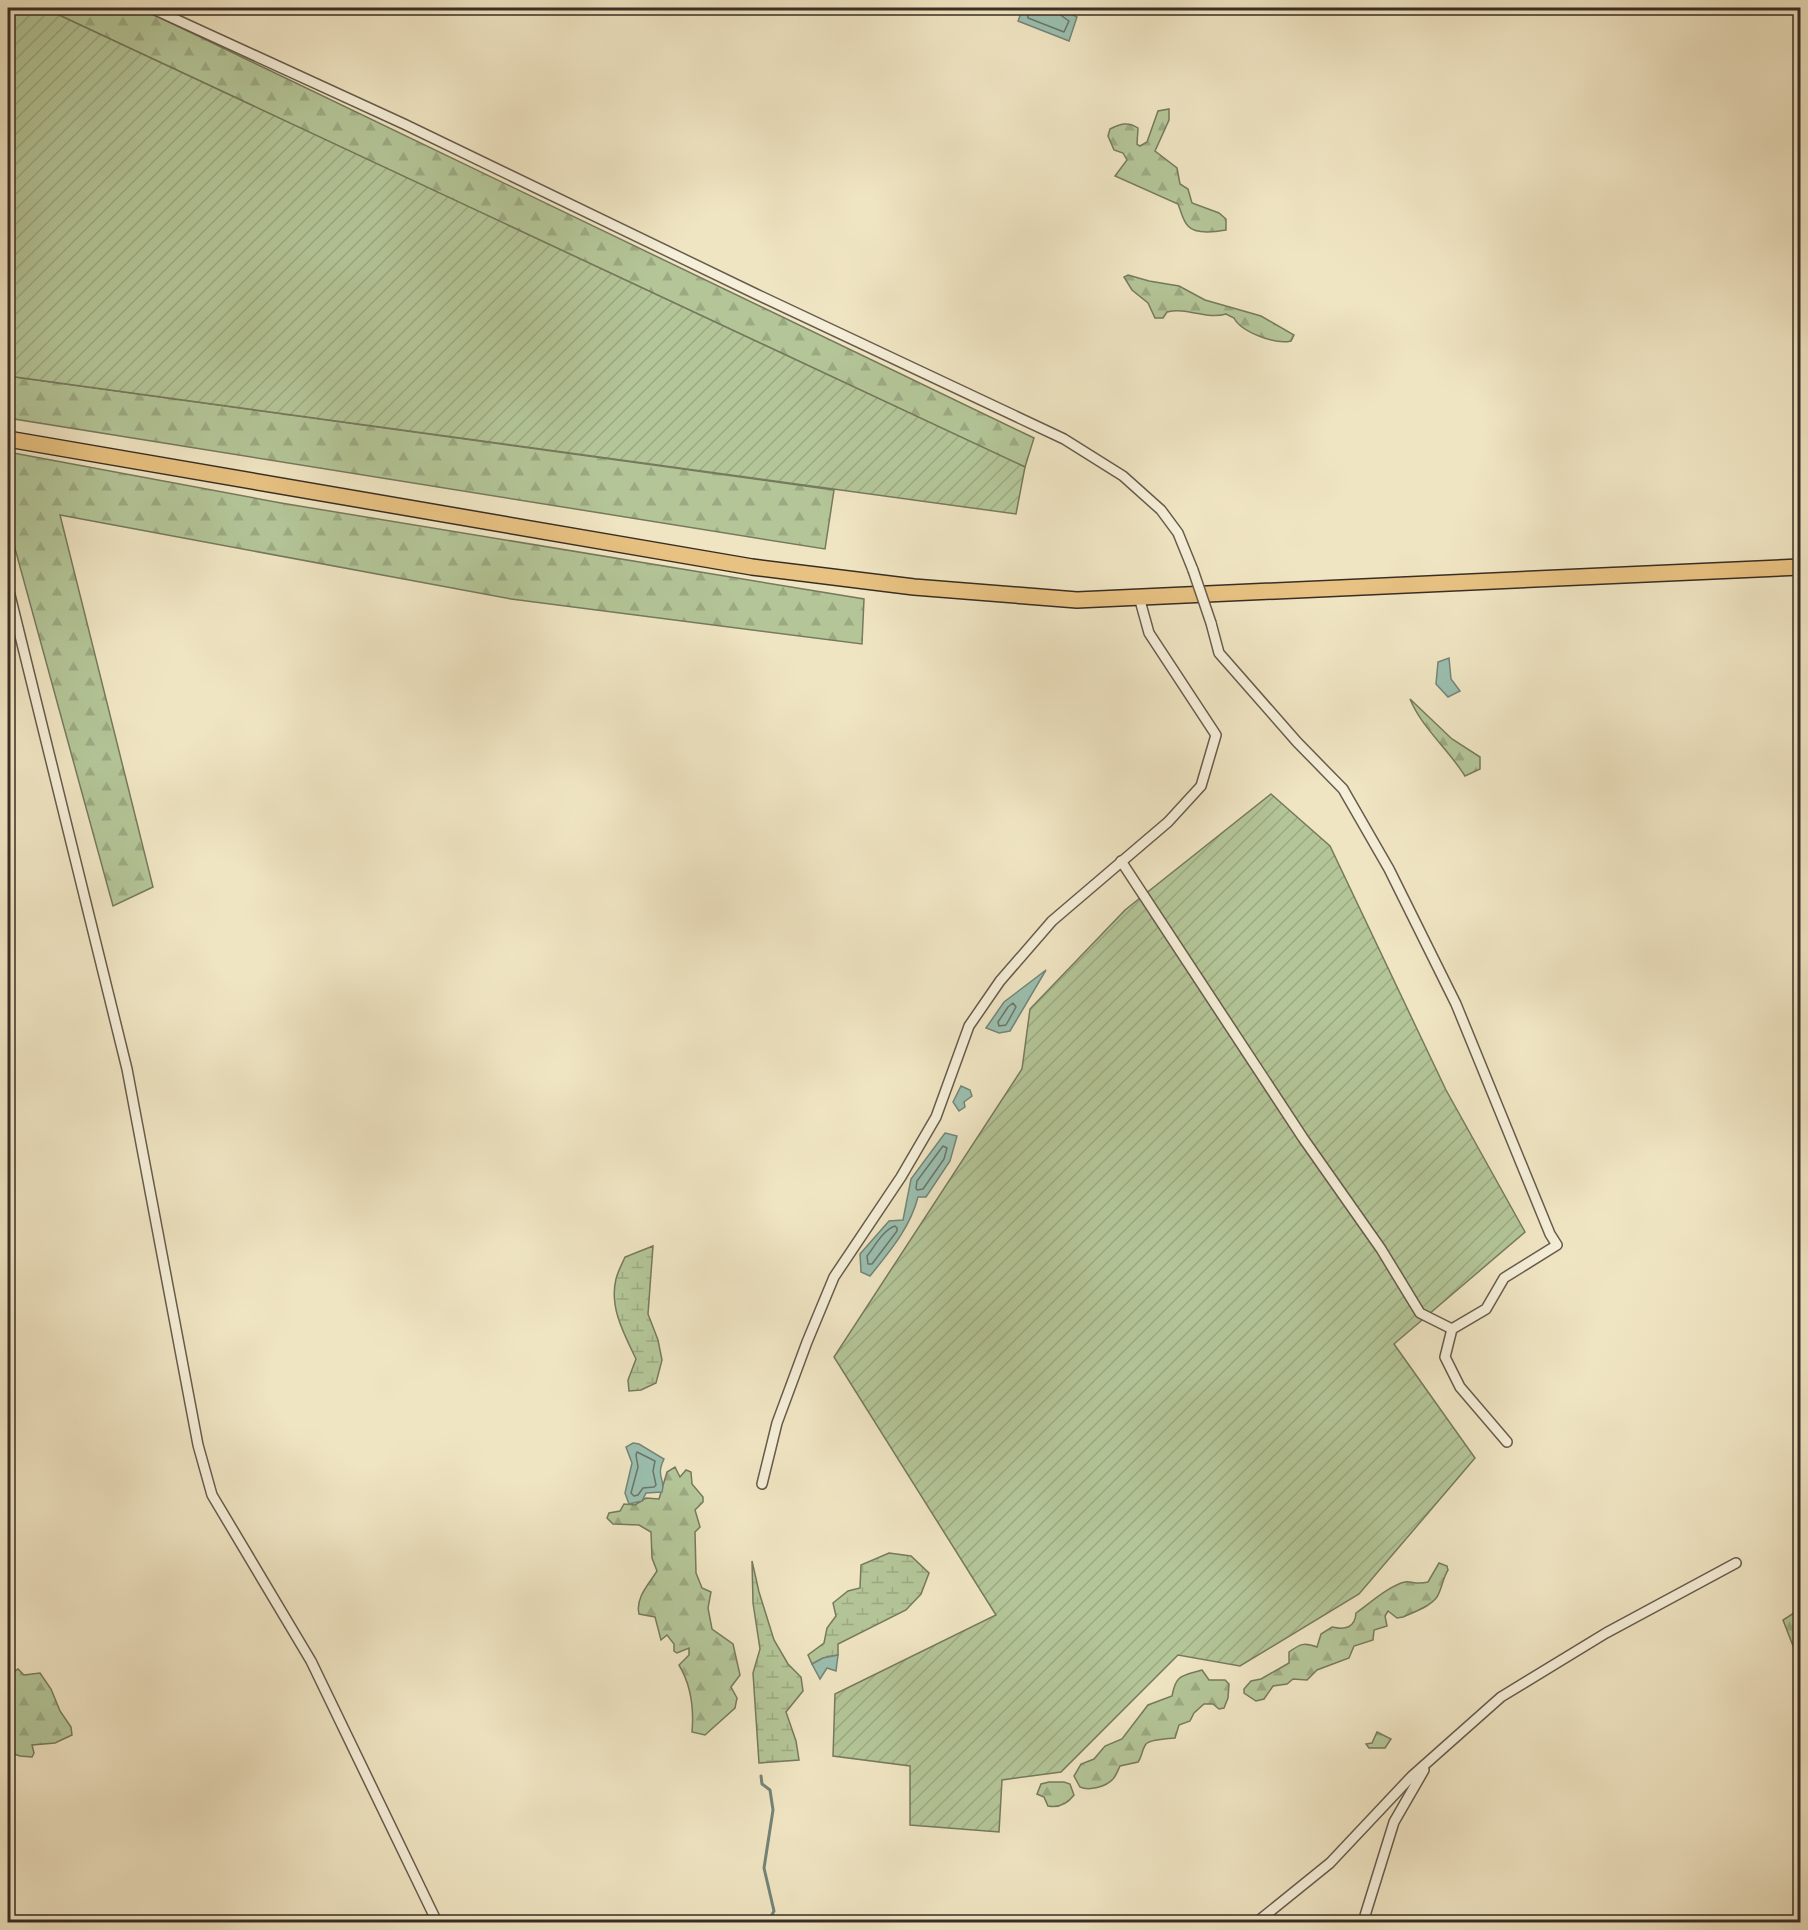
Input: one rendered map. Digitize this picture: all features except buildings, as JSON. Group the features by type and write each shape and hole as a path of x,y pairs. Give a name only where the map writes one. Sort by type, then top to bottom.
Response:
{"main road":[{"path":"8,439 752,567 914,587 1077,600 1800,567"}],"street":[{"path":"151,8 404,124 756,294 1064,439 1122,476 1161,510 1178,532 1220,653 1297,742 1342,789 1389,869 1456,1004 1547,1227 1557,1245 1504,1278 1486,1309 1452,1329 1445,1357 1460,1388 1507,1443"},
{"path":"8,587 127,1069 198,1445 212,1495 311,1661 437,1923"},
{"path":"762,1484 777,1423 834,1277 901,1178 936,1117 969,1026 1000,981 1052,921 1168,822 1201,786 1216,735 1149,633 1139,597"},
{"path":"1121,861 1303,1138 1381,1249 1420,1313 1452,1329"},
{"path":"1257,1923 1330,1863 1412,1776 1502,1697 1606,1634 1736,1563"},
{"path":"1363,1923 1394,1822 1430,1761"}],"green space":[{"path":"8,8 44,8 1025,467 1016,514 8,376"},
{"path":"44,8 140,8 1034,438 1025,467"},
{"path":"1169,109 1169,120 1155,151 1177,168 1180,184 1188,189 1192,203 1219,213 1226,219 1226,230 1206,232 1191,229 1178,204 1115,176 1127,160 1123,153 1114,150 1108,136 1110,129 1131,124 1138,128 1137,144 1140,146 1147,142 1158,111"},
{"path":"1128,275 1179,286 1205,300 1261,316 1294,335 1291,341 1285,342 1268,339 1244,328 1226,314 1211,316 1175,311 1167,312 1163,318 1155,318 1148,303 1132,290 1124,277"},
{"path":"8,376 834,490 825,549 8,418"},
{"path":"8,452 281,503 864,599 862,644 511,599 60,515 153,887 113,906 8,523"},
{"path":"1410,699 1452,739 1480,757 1480,769 1465,776 1428,729"},
{"path":"1271,794 1330,846 1446,1090 1525,1232 1394,1344 1475,1458 1359,1594 1240,1666 1178,1655 1061,1772 1002,1780 999,1832 910,1825 910,1766 833,1756 835,1694 996,1615 834,1357 1022,1069 1030,1009 1125,910"},
{"path":"653,1246 648,1314 658,1340 662,1360 656,1383 641,1390 629,1391 628,1380 636,1359 616,1310 614,1289 625,1257"},
{"path":"675,1467 680,1477 686,1470 691,1472 692,1484 703,1497 703,1502 695,1510 700,1527 695,1532 696,1573 702,1588 711,1592 708,1608 712,1629 733,1644 740,1675 731,1687 737,1698 735,1708 705,1735 692,1732 691,1697 679,1665 689,1655 689,1648 677,1653 674,1651 674,1644 667,1635 661,1640 655,1617 639,1614 641,1597 657,1571 652,1558 651,1532 639,1525 613,1524 607,1518 609,1513 620,1511 624,1504 635,1505 646,1498 659,1499 667,1472"},
{"path":"889,1553 911,1556 929,1573 921,1594 906,1610 838,1644 838,1655 823,1658 812,1664 808,1655 824,1643 827,1628 836,1616 833,1603 848,1591 860,1588 861,1565"},
{"path":"752,1561 774,1640 788,1664 801,1677 803,1691 786,1712 796,1741 799,1760 759,1763 753,1673 760,1649 753,1603"},
{"path":"1439,1563 1447,1566 1448,1570 1437,1597 1424,1608 1403,1617 1397,1618 1388,1611 1385,1616 1387,1626 1374,1630 1373,1640 1354,1646 1349,1658 1317,1670 1307,1680 1293,1679 1287,1684 1273,1686 1264,1699 1256,1701 1244,1693 1244,1689 1251,1681 1261,1679 1289,1663 1289,1652 1296,1647 1305,1644 1317,1647 1321,1634 1332,1627 1345,1628 1351,1625 1356,1613 1386,1591 1405,1582 1428,1582"},
{"path":"1800,1609 1800,1664 1783,1620"},
{"path":"18,1669 24,1675 40,1673 71,1727 72,1735 55,1743 32,1745 34,1753 32,1757 8,1752 8,1676"},
{"path":"1202,1670 1209,1680 1225,1680 1229,1684 1228,1698 1224,1708 1219,1709 1213,1704 1204,1704 1194,1713 1190,1721 1179,1725 1175,1738 1148,1742 1138,1762 1120,1766 1110,1782 1093,1788 1080,1787 1074,1776 1081,1764 1094,1759 1105,1746 1122,1739 1148,1705 1172,1696 1181,1677"},
{"path":"1377,1732 1391,1739 1385,1748 1369,1748 1366,1744 1372,1743"},
{"path":"1049,1782 1070,1784 1074,1795 1063,1804 1048,1806 1044,1797 1037,1794 1041,1784"}],"water":[{"path":"1023,8 1059,8 1077,17 1069,41 1018,21"},
{"path":"1449,658 1451,679 1460,691 1448,697 1436,684 1438,662"},
{"path":"1046,970 1010,1031 999,1033 986,1028 1004,1002"},
{"path":"961,1086 970,1090 972,1096 964,1102 965,1107 959,1111 953,1102"},
{"path":"945,1133 957,1136 950,1161 926,1197 918,1197 905,1229 870,1276 861,1272 860,1254 889,1221 903,1220 911,1179"},
{"path":"633,1443 639,1444 664,1459 660,1470 663,1487 662,1492 646,1493 642,1501 629,1504 625,1493 632,1463 626,1447"},
{"path":"838,1655 836,1671 827,1668 820,1679 812,1664 823,1658"}],"waterway":[{"path":"761,1776 762,1784 770,1790 773,1810 764,1868 774,1911 768,1922"}]}
